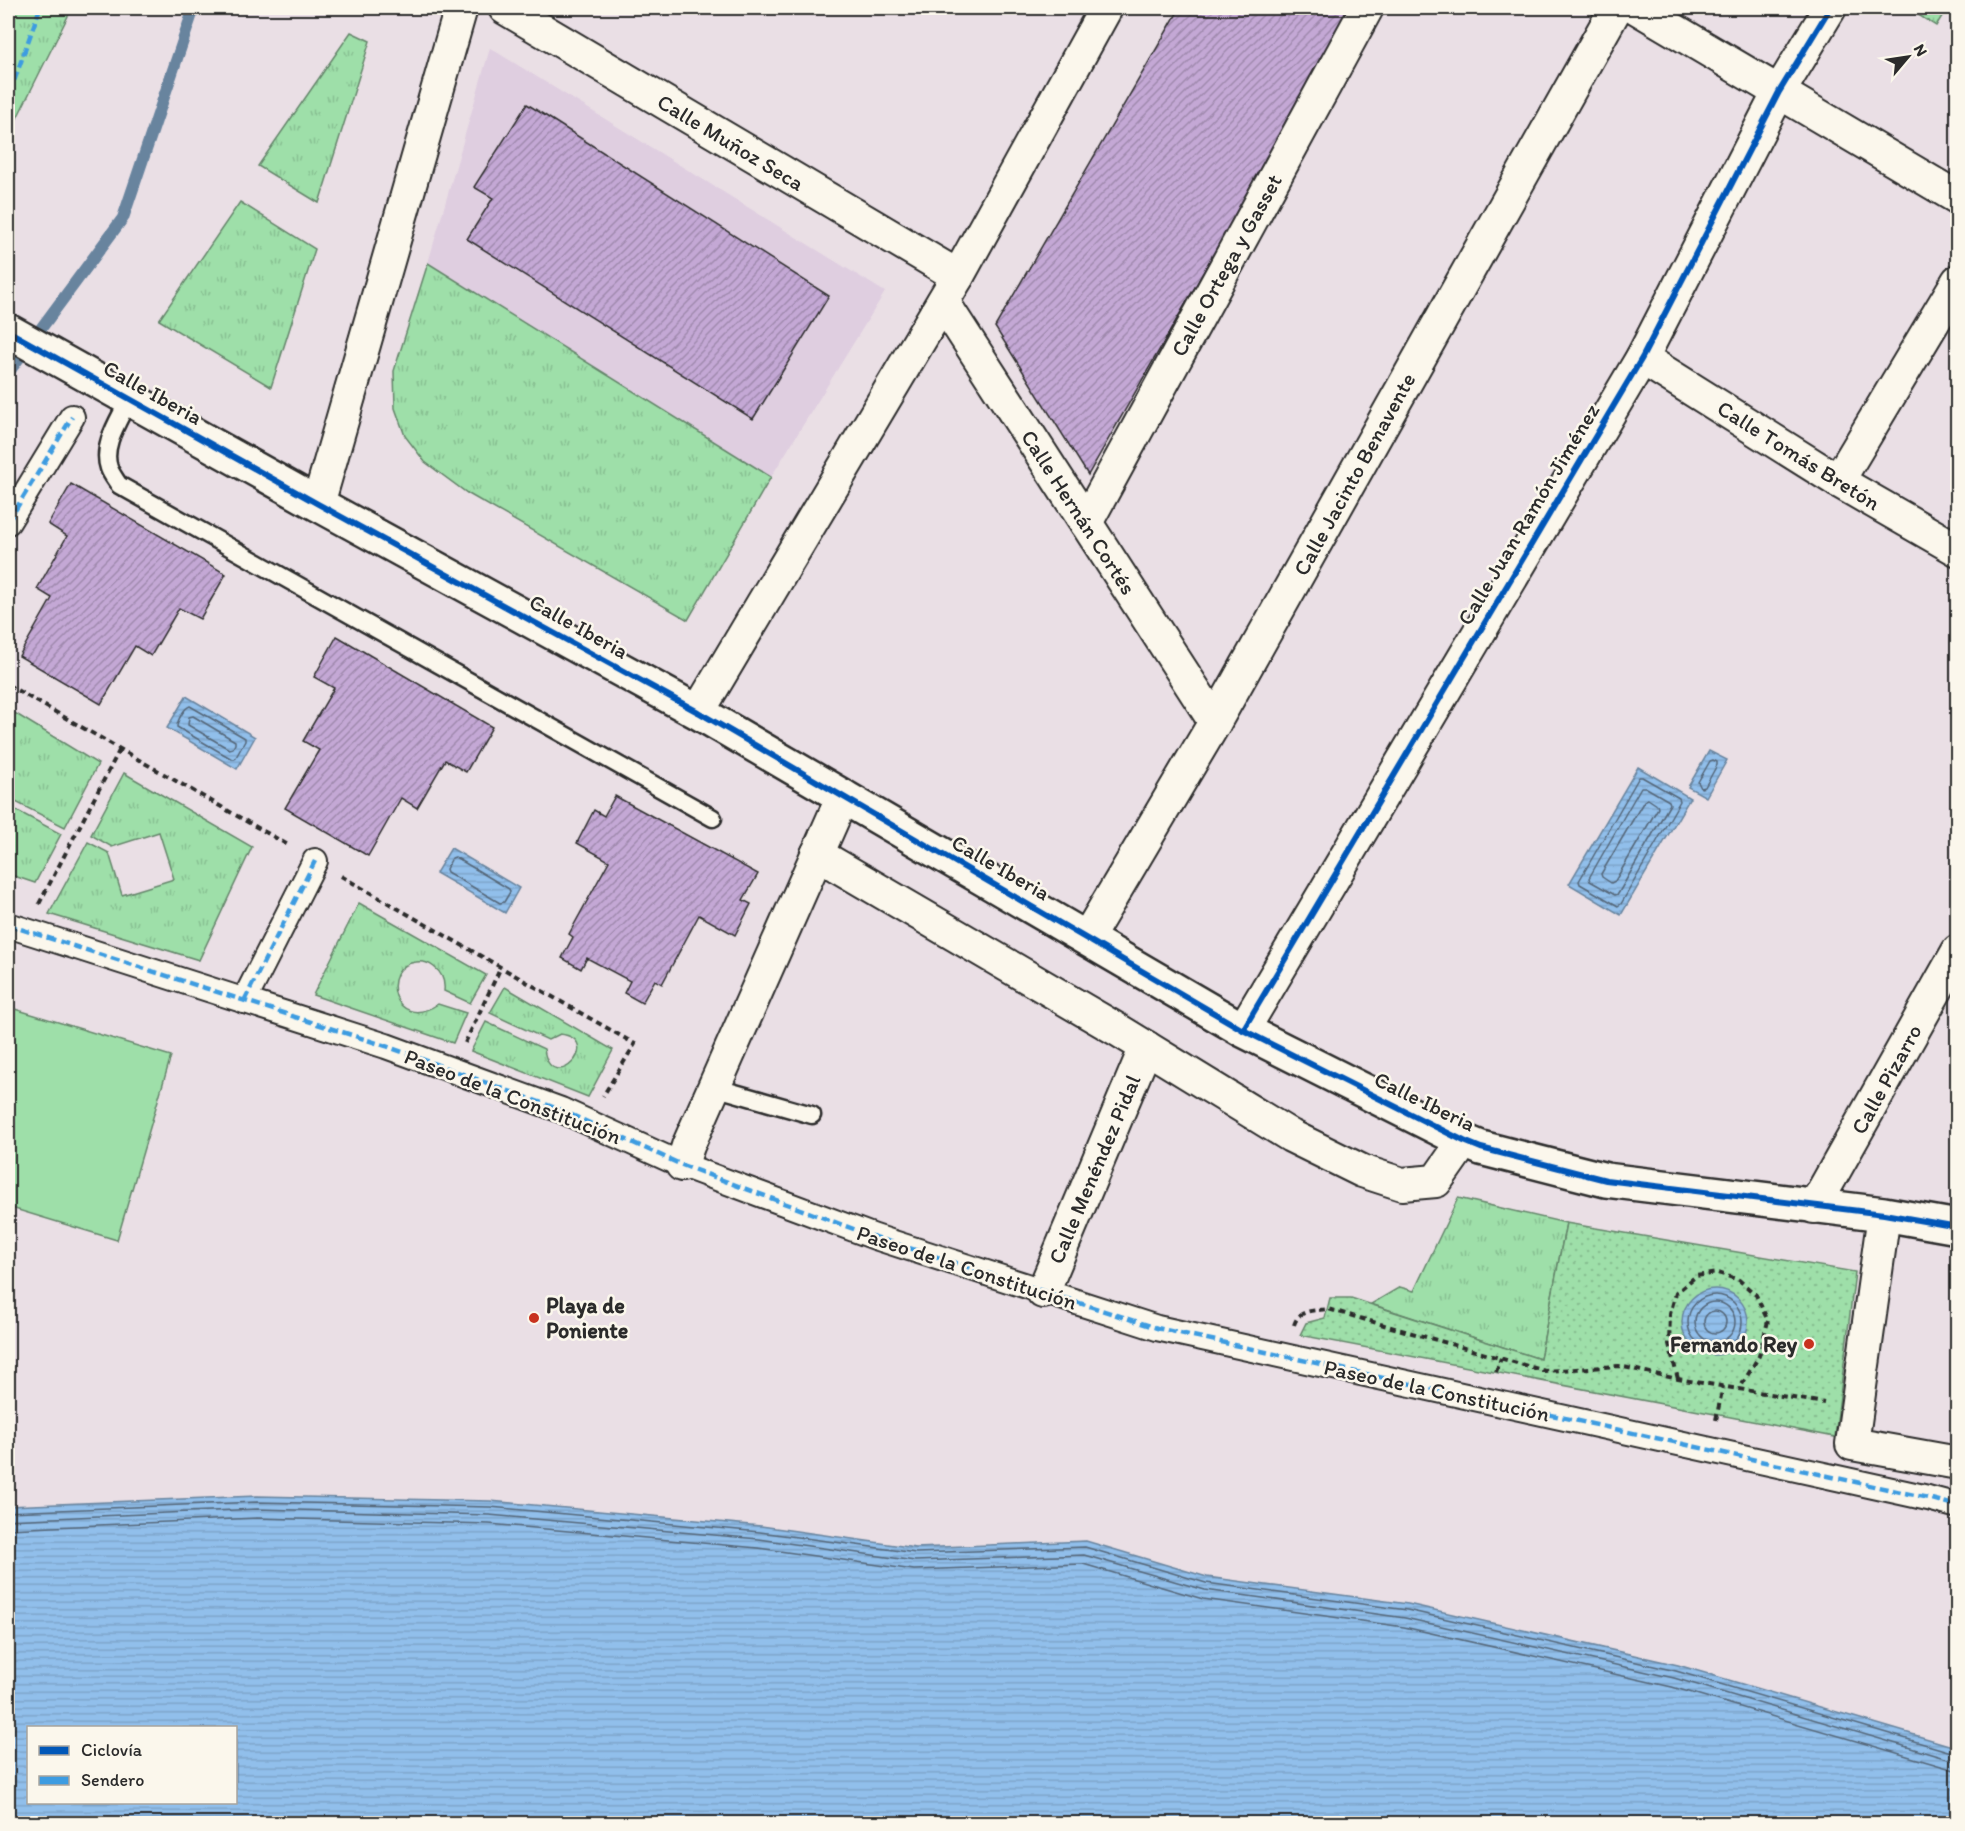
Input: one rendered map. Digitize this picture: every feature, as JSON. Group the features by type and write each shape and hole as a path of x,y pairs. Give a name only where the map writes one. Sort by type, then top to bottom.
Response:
{"main road":[{"name":"Calle Iberia","path":"8,331 698,712 1243,1030 1464,1141 1481,1148 1606,1180 1884,1214 1958,1227"}],"street":[{"path":"318,504 460,8"},
{"name":"Calle Muñoz Seca","path":"505,8 951,289"},
{"path":"698,712 951,289 1106,8"},
{"name":"Calle Ortega y Gasset","path":"1086,523 1367,8"},
{"name":"Calle Jacinto Benavente","path":"1087,938 1215,722 1616,8"},
{"path":"1636,8 1958,198"},
{"name":"Calle Juan Ramón Jiménez","path":"1243,1030 1642,358 1779,92 1830,8"},
{"path":"1838,481 1958,281"},
{"name":"Calle Hernán Cortés","path":"951,289 1086,523 1215,722"},
{"name":"Calle Tomás Bretón","path":"1642,358 1838,481 1958,550"},
{"path":"8,522 72,417"},
{"path":"682,1165 688,1146 843,796"},
{"path":"817,854 1146,1047 1291,1136 1362,1171 1402,1184 1436,1181 1464,1141"},
{"path":"244,1001 315,861"},
{"name":"Paseo de la Constitución","path":"16,928 386,1046 561,1110 682,1165 875,1237 1157,1328 1958,1506"},
{"name":"Calle Pizarro","path":"1814,1207 1958,951"},
{"name":"Calle Menéndez Pidal","path":"1043,1292 1146,1047"},
{"path":"1884,1214 1852,1444 1958,1463"}],"lane":[{"path":"129,399 111,435 108,452 108,468 119,485 713,818"},
{"path":"714,1088 812,1115"}],"path":[{"path":"8,685 636,1044 586,1122"},
{"path":"16,928 120,749"},
{"path":"451,1070 501,967"},
{"path":"1678,1379 1669,1344 1670,1314 1676,1293 1696,1276 1718,1273 1739,1280 1756,1296 1768,1321 1758,1356 1740,1388"},
{"path":"1328,1309 1545,1371 1619,1366 1678,1379 1857,1409"}],"shaded area":[{"path":"490,48 885,292 771,477 428,263"}],"green space":[{"path":"8,8 72,8 8,136"},
{"path":"1907,8 1947,8 1936,26"},
{"path":"351,32 370,41 319,203 258,166"},
{"path":"240,202 315,249 271,387 159,320"},
{"path":"428,263 771,477 688,620 467,493 425,462 405,436 395,408 394,371"},
{"path":"8,709 98,764 65,827 12,800 10,807 61,834 35,883 8,874"},
{"path":"124,773 252,847 199,960 49,914 88,842 109,853 122,895 174,879 159,832 112,847 91,835"},
{"path":"359,903 486,975 470,1003 444,991 441,975 428,963 416,962 404,966 397,974 394,985 396,996 401,1005 410,1011 423,1011 438,1004 466,1013 453,1043 313,995"},
{"path":"505,987 613,1050 588,1097 471,1051 486,1022 544,1049 549,1063 556,1069 565,1068 577,1055 578,1046 573,1038 560,1034 548,1040 490,1013"},
{"path":"8,1007 171,1056 117,1240 8,1207"},
{"path":"1458,1198 1566,1223 1540,1359 1371,1304 1400,1287 1414,1291"},
{"path":"1566,1223 1855,1272 1835,1437 1300,1335 1306,1323 1325,1318 1330,1298 1351,1298 1540,1359"}],"water":[{"path":"186,696 255,737 237,769 167,728"},
{"path":"1709,751 1727,760 1706,797 1688,787"},
{"path":"1638,767 1690,798 1621,915 1569,884"},
{"path":"451,848 519,888 505,913 436,873"},
{"path":"1708,1289 1722,1289 1734,1294 1743,1303 1748,1322 1746,1335 1739,1346 1722,1355 1708,1355 1696,1350 1687,1341 1682,1329 1682,1315 1687,1303 1696,1294"},
{"path":"257,1496 490,1501 761,1526 916,1548 1086,1541 1207,1577 1408,1604 1678,1665 1952,1746 1957,1750 1957,1823 8,1823 8,1506"}],"building":[{"path":"1180,8 1354,8 1088,475 995,327"},
{"path":"527,104 829,296 753,419 467,239 493,198 474,187"},
{"path":"71,484 226,574 200,619 179,608 151,656 135,646 101,704 19,656 52,598 37,589 67,536 48,524"},
{"path":"337,636 492,727 466,772 445,760 417,808 401,798 368,856 285,808 319,750 303,741 334,688 314,677"},
{"path":"615,796 758,874 743,900 751,904 735,935 699,915 662,984 655,980 642,1003 624,993 630,981 587,958 581,969 562,958 573,937 569,934 609,861 577,843 594,810 604,816"}],"waterway":[{"path":"8,373 123,218 194,8"}],"marked path":[{"path":"8,92 13,84 40,8"},
{"path":"8,522 72,417"},
{"path":"244,1001 315,861"},
{"path":"8,925 386,1046 561,1110 682,1165 875,1237 1157,1328 1958,1506"}],"cycle path":[{"path":"1243,1030 1642,358 1779,92 1830,8"},
{"path":"8,331 698,712 1243,1030 1464,1141 1481,1148 1606,1180 1884,1214 1958,1227"}],"place":[{"name":"Playa de Poniente","path":"534,1318"},
{"name":"Fernando Rey","path":"1809,1344"}]}
